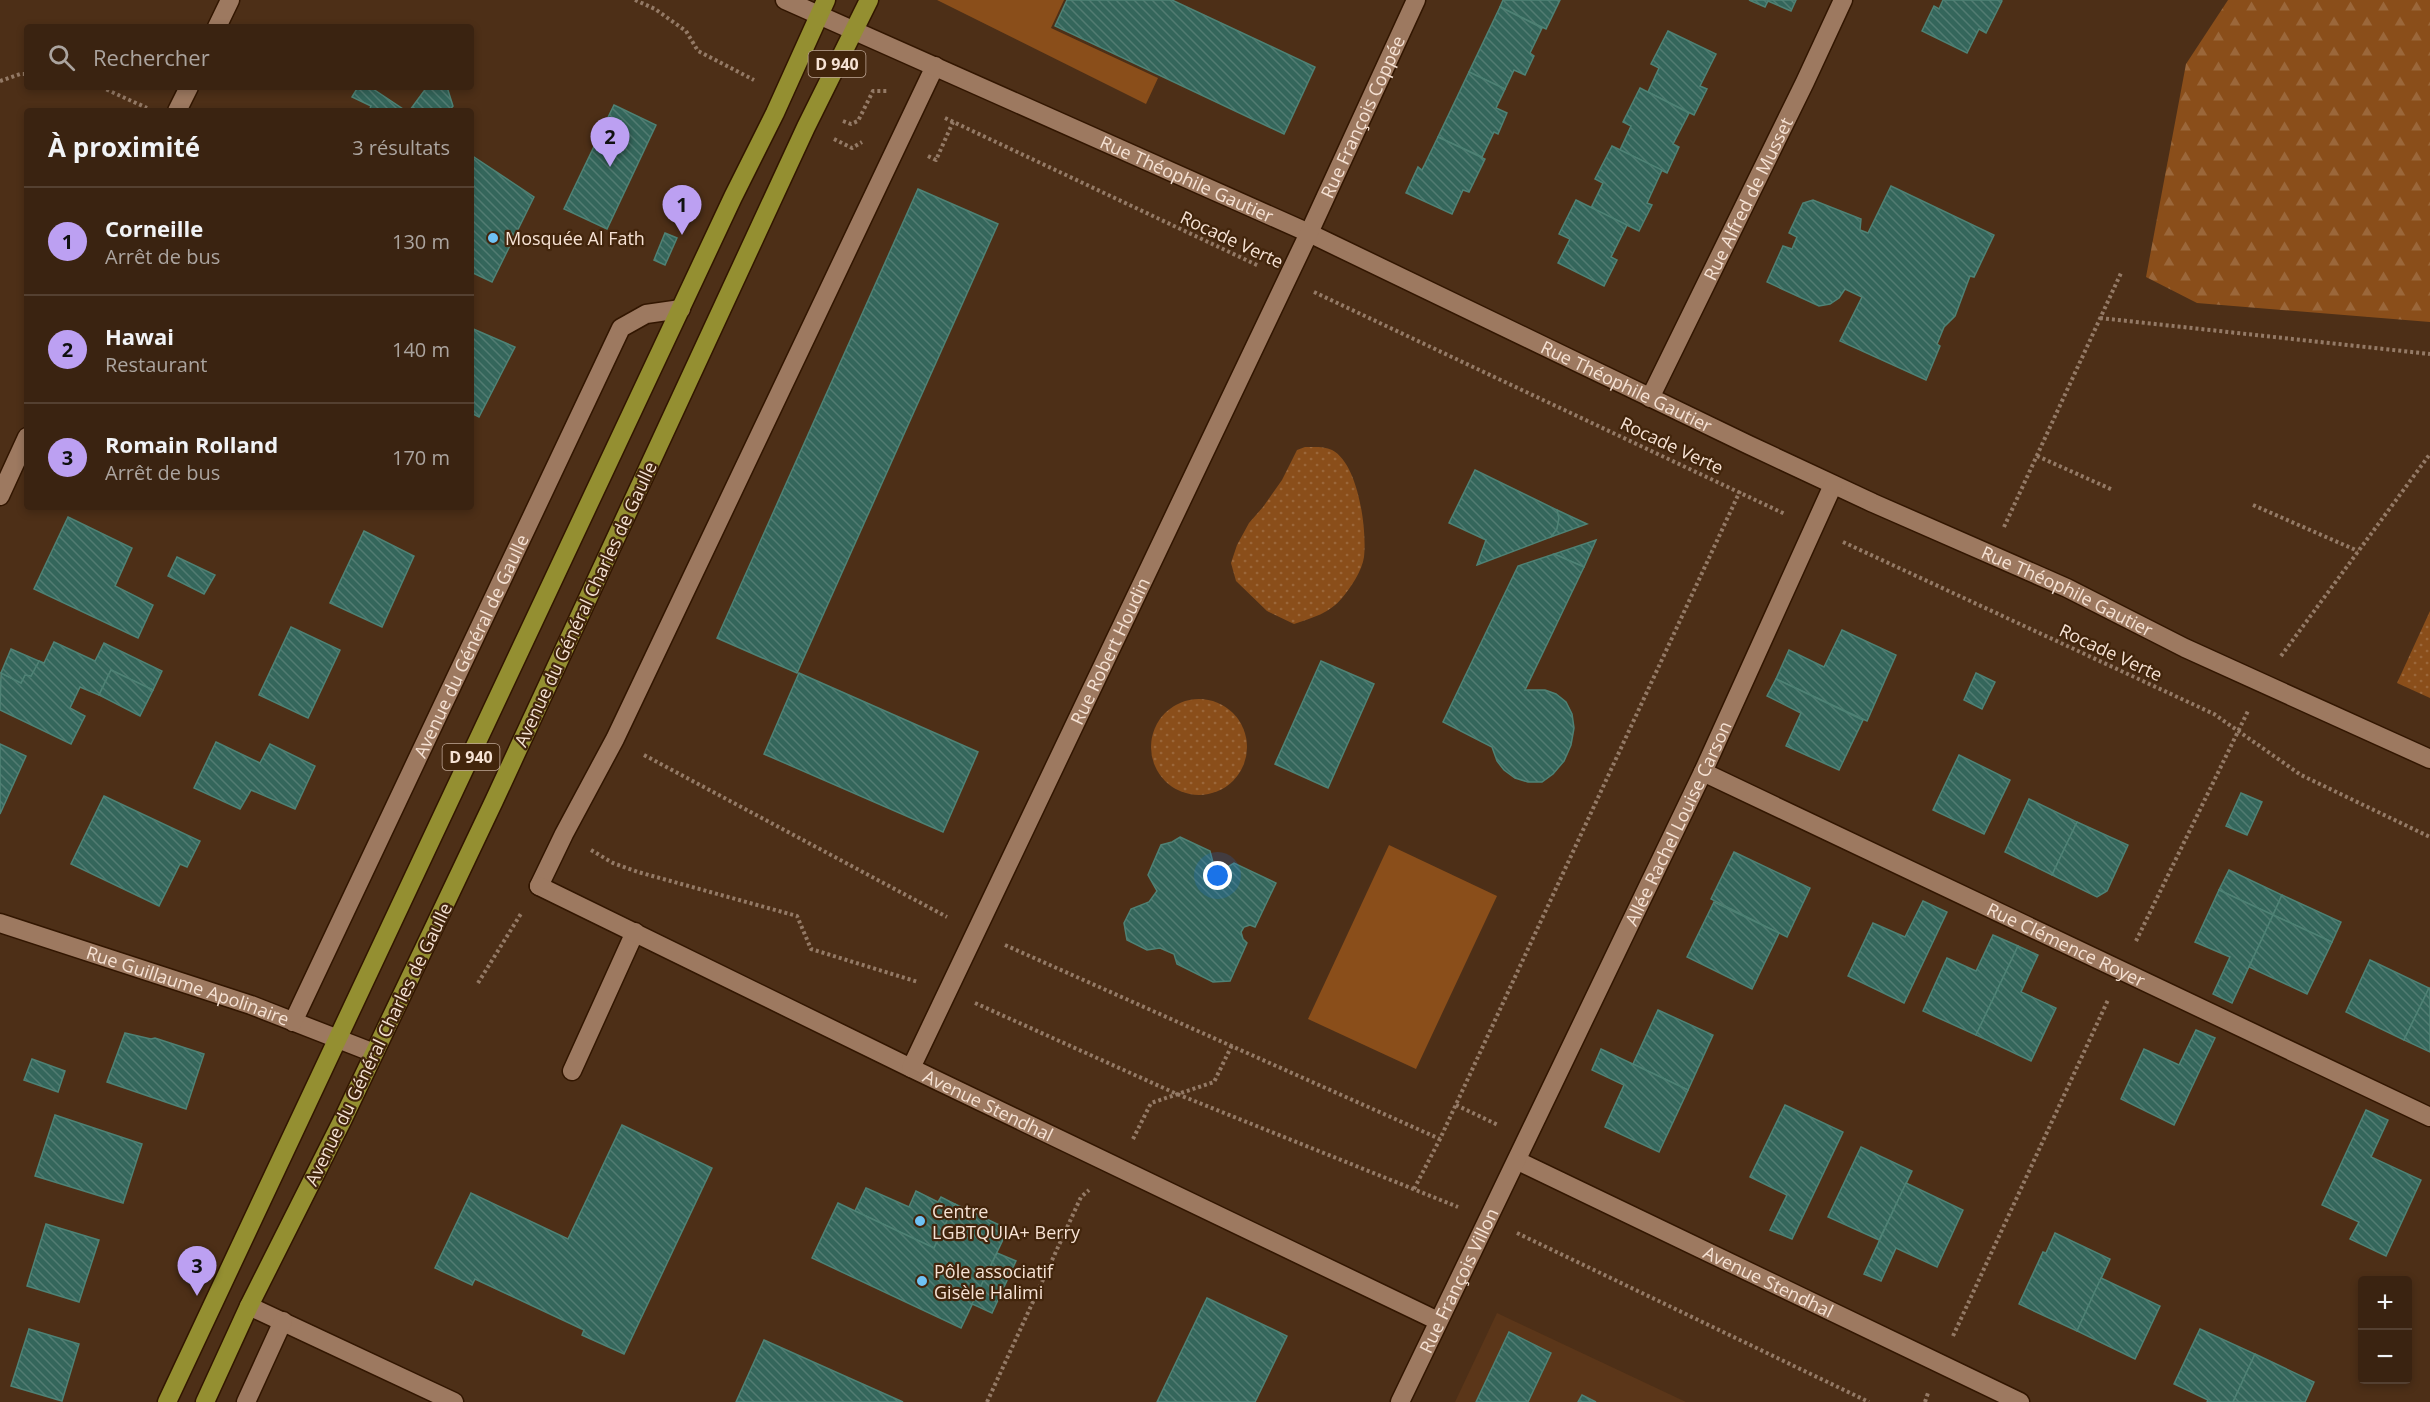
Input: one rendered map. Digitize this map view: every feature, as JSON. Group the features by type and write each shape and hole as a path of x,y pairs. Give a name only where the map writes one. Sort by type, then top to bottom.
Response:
{"main road":[{"name":"Avenue du Général Charles de Gaulle","path":"205,1402 249,1306 374,1053 499,790 815,108 869,0"},
{"name":"Avenue du Général Charles de Gaulle","path":"167,1402 823,8"}],"street":[{"path":"218,24 230,0"},
{"name":"Rue Théophile Gautier","path":"785,0 823,8 854,31 1309,232 1833,485 2067,588 2261,683 2430,759"},
{"name":"Rue François Coppée","path":"1309,232 1416,0"},
{"name":"Rue Alfred de Musset","path":"1650,398 1843,0"},
{"path":"539,886 615,739 935,66"},
{"path":"178,108 188,90"},
{"name":"Rue Robert Houdin","path":"911,1068 1309,232"},
{"name":"Avenue du Général de Gaulle","path":"292,1022 621,328 646,314 681,309"},
{"path":"0,496 24,444"},
{"name":"Allée Rachel Louise Carson","path":"1518,1161 1703,772 1833,485"},
{"name":"Rue Clémence Royer","path":"1703,772 2430,1117"},
{"name":"Avenue Stendhal","path":"539,886 911,1068 1438,1321"},
{"name":"Rue Guillaume Apolinaire","path":"0,923 251,1005 374,1053"},
{"path":"572,1071 635,932"},
{"name":"Avenue Stendhal","path":"1518,1161 2020,1402"},
{"name":"Rue François Villon","path":"1400,1402 1518,1161"},
{"path":"249,1306 454,1402"},
{"path":"246,1402 283,1321"}],"path":[{"path":"635,0 655,9 686,31 698,51 784,94"},
{"path":"0,81 24,74"},
{"path":"108,90 148,108"},
{"name":"Rocade Verte","path":"815,108 851,124 858,121 873,91 884,90 2214,714 2301,775 2430,837"},
{"path":"921,153 936,160 953,122"},
{"path":"832,138 852,148 869,138"},
{"path":"1991,555 2121,273"},
{"path":"2100,318 2430,354"},
{"path":"1940,1365 2121,970 2261,683 2430,454"},
{"path":"2037,456 2114,490"},
{"path":"1740,491 1440,1138 1414,1189 1488,1219 1869,1402"},
{"path":"2253,505 2358,551"},
{"path":"615,739 975,932 1440,1138"},
{"path":"478,983 539,886"},
{"path":"987,1402 1082,1197 1127,1150 1151,1103 1214,1082 1232,1045"},
{"path":"1455,1105 1528,1139"}],"shaded area":[{"path":"1497,1313 1686,1402 1455,1402"}],"green space":[{"path":"937,0 1064,0 1051,28 1158,78 1146,104"},
{"path":"2228,0 2430,0 2430,322 2197,303 2146,277 2186,64"},
{"path":"1305,447 1322,447 1332,450 1349,469 1359,499 1365,546 1361,568 1356,579 1337,603 1320,614 1294,624 1267,611 1236,581 1231,563 1237,545 1249,523 1282,480 1297,450"},
{"path":"2430,611 2430,698 2397,683"},
{"path":"1199,699 1217,703 1233,713 1243,729 1247,747 1243,765 1233,781 1217,791 1199,795 1181,791 1165,781 1155,765 1151,747 1155,729 1165,713 1181,703"},
{"path":"1389,845 1497,896 1416,1069 1308,1019"}],"building":[{"path":"1067,0 1172,0 1315,67 1284,134 1055,26"},
{"path":"1503,0 1560,0 1546,29 1500,7"},
{"path":"1749,0 1796,0 1791,11 1768,1 1765,7"},
{"path":"1943,0 2002,1 1986,33 1979,29 1967,53 1922,31 1934,6 1939,9"},
{"path":"1500,7 1542,28 1530,53 1534,56 1525,75 1514,70 1505,89 1469,72"},
{"path":"1668,31 1716,54 1700,86 1707,89 1694,115 1648,92 1659,68 1651,64"},
{"path":"1469,72 1505,89 1496,108 1507,113 1498,134 1494,132 1482,157 1438,137"},
{"path":"1640,88 1689,113 1673,144 1679,147 1667,173 1620,150 1631,126 1623,122"},
{"path":"356,90 374,90 402,108 370,108 371,106 352,97"},
{"path":"425,90 448,90 453,106 451,108 411,108"},
{"path":"614,105 656,125 607,229 564,209"},
{"path":"1438,137 1485,159 1469,192 1463,190 1452,214 1406,193 1418,167 1422,170"},
{"path":"1612,146 1662,170 1647,203 1652,205 1639,231 1591,208 1603,183 1595,179"},
{"name":"Mosquée Al Fath","path":"474,157 534,197 492,282 474,273"},
{"path":"1891,186 1994,235 1974,277 1970,276 1955,316 1944,327 1937,344 1940,346 1926,380 1840,341 1862,297 1845,289 1839,298 1830,304 1819,306 1767,282 1783,246 1792,249 1797,237 1789,233 1803,203 1813,200 1861,219 1860,230 1868,233"},
{"path":"918,189 998,224 797,673 717,638"},
{"path":"1576,200 1627,225 1611,257 1617,260 1604,286 1558,263 1570,239 1559,234"},
{"path":"665,233 677,238 665,265 654,260"},
{"path":"474,329 515,347 479,417 474,414"},
{"path":"1475,470 1557,510 1559,518 1557,529 1551,537 1477,565 1486,540 1449,523"},
{"path":"1557,510 1587,524 1551,537 1557,529 1559,518"},
{"path":"68,517 132,548 115,586 153,605 138,638 34,589"},
{"path":"364,531 414,556 382,627 330,603"},
{"path":"1596,540 1584,567 1554,554"},
{"path":"1554,554 1584,567 1525,690 1545,690 1556,694 1566,702 1572,714 1574,728 1571,745 1564,761 1553,774 1542,782 1528,782 1515,778 1504,770 1497,761 1492,747 1443,722 1518,566"},
{"path":"177,557 215,575 204,594 168,576"},
{"path":"291,627 340,650 308,718 259,695"},
{"path":"1842,630 1896,655 1867,721 1776,679 1789,650 1824,667"},
{"path":"54,642 95,661 104,643 162,671 153,690 111,670 99,695 80,687 70,708 85,716 71,744 0,710 1,673 21,683 25,675 31,676 39,661 44,663"},
{"path":"11,649 39,661 31,676 25,675 21,683 1,673"},
{"path":"1321,661 1374,684 1328,788 1275,764"},
{"path":"111,670 153,690 140,716 99,695"},
{"path":"799,673 978,752 943,832 764,754"},
{"path":"1976,673 1995,682 1982,709 1964,700"},
{"path":"1776,679 1863,720 1839,770 1786,746 1801,713 1767,696"},
{"path":"216,742 260,763 270,744 315,766 295,809 251,790 240,809 194,788"},
{"path":"0,744 26,756 0,814"},
{"path":"1959,755 2010,780 1984,834 1933,810"},
{"path":"2241,793 2262,802 2247,835 2226,826"},
{"path":"104,796 200,841 187,867 180,864 159,906 71,864"},
{"path":"2029,799 2077,822 2052,875 2005,852"},
{"path":"2077,822 2128,845 2107,891 2097,897 2052,875"},
{"path":"1180,837 1210,851 1216,874 1234,863 1276,883 1255,927 1250,925 1244,927 1241,932 1247,943 1230,981 1213,982 1177,964 1174,954 1160,948 1147,950 1127,940 1124,923 1131,909 1149,902 1157,891 1148,875 1161,845"},
{"path":"1734,852 1810,888 1787,937 1711,899"},
{"path":"2229,870 2282,895 2273,915 2219,890"},
{"path":"2219,890 2273,915 2232,1003 2213,994 2230,957 2195,942"},
{"path":"2282,895 2341,922 2332,942 2273,915"},
{"path":"1923,901 1947,912 1904,1003 1848,976 1873,923 1905,937"},
{"path":"1714,902 1779,933 1752,989 1687,957"},
{"path":"2273,915 2332,942 2307,994 2249,967"},
{"path":"1993,935 2018,946 1976,1035 1923,1011 1947,958 1976,971"},
{"path":"2018,946 2038,955 2021,992 2056,1008 2031,1061 1976,1035"},
{"path":"2370,960 2429,988 2404,1040 2346,1012"},
{"path":"2430,989 2430,1052 2404,1040"},
{"path":"1658,1010 1713,1035 1688,1090 1633,1064"},
{"path":"2196,1030 2215,1038 2174,1125 2121,1099 2144,1049 2179,1065"},
{"path":"125,1033 155,1038 204,1054 186,1109 107,1082"},
{"path":"1601,1049 1688,1090 1659,1152 1605,1127 1624,1085 1592,1070"},
{"path":"32,1059 65,1071 58,1092 24,1080"},
{"path":"1785,1105 1843,1132 1792,1239 1770,1230 1787,1195 1750,1177"},
{"path":"2366,1110 2388,1120 2371,1157 2421,1180 2386,1256 2350,1239 2359,1222 2322,1205"},
{"path":"55,1115 142,1144 123,1203 35,1176"},
{"path":"622,1125 712,1168 624,1354 582,1335 584,1330 475,1279 472,1285 435,1268 471,1193 568,1239"},
{"path":"1861,1147 1912,1171 1879,1240 1828,1217"},
{"path":"1906,1183 1963,1210 1937,1267 1896,1248 1881,1281 1864,1274"},
{"path":"866,1188 909,1207 916,1191 938,1202 941,1197 955,1204 934,1248 855,1211"},
{"name":"Pôle associatif Gisèle Halimi","path":"838,1203 934,1248 955,1204 1008,1229 961,1328 812,1258"},
{"path":"46,1224 99,1240 79,1302 27,1286"},
{"path":"2055,1233 2110,1259 2077,1331 2019,1304 2043,1252 2046,1253"},
{"path":"997,1253 1016,1261 992,1313 972,1304"},
{"path":"201,1258 210,1262 198,1287 189,1283"},
{"path":"2101,1278 2160,1306 2135,1359 2077,1331"},
{"path":"1207,1298 1287,1336 1255,1402 1157,1402"},
{"path":"29,1329 79,1344 62,1401 11,1386"},
{"path":"2200,1329 2255,1354 2233,1402 2207,1402 2208,1400 2174,1384"},
{"path":"1509,1332 1551,1353 1528,1402 1476,1402"},
{"path":"764,1340 903,1402 736,1402"},
{"path":"2255,1354 2314,1382 2305,1402 2233,1402"},
{"path":"1582,1395 1596,1402 1578,1402"}],"place":[{"name":"Hawai","path":"610,167"},
{"name":"Corneille","path":"682,235"},
{"name":"Mosquée Al Fath","path":"493,238"},
{"name":"Centre LGBTQUIA+ Berry","path":"920,1221"},
{"name":"Pôle associatif Gisèle Halimi","path":"922,1281"},
{"name":"Romain Rolland","path":"197,1296"}]}
